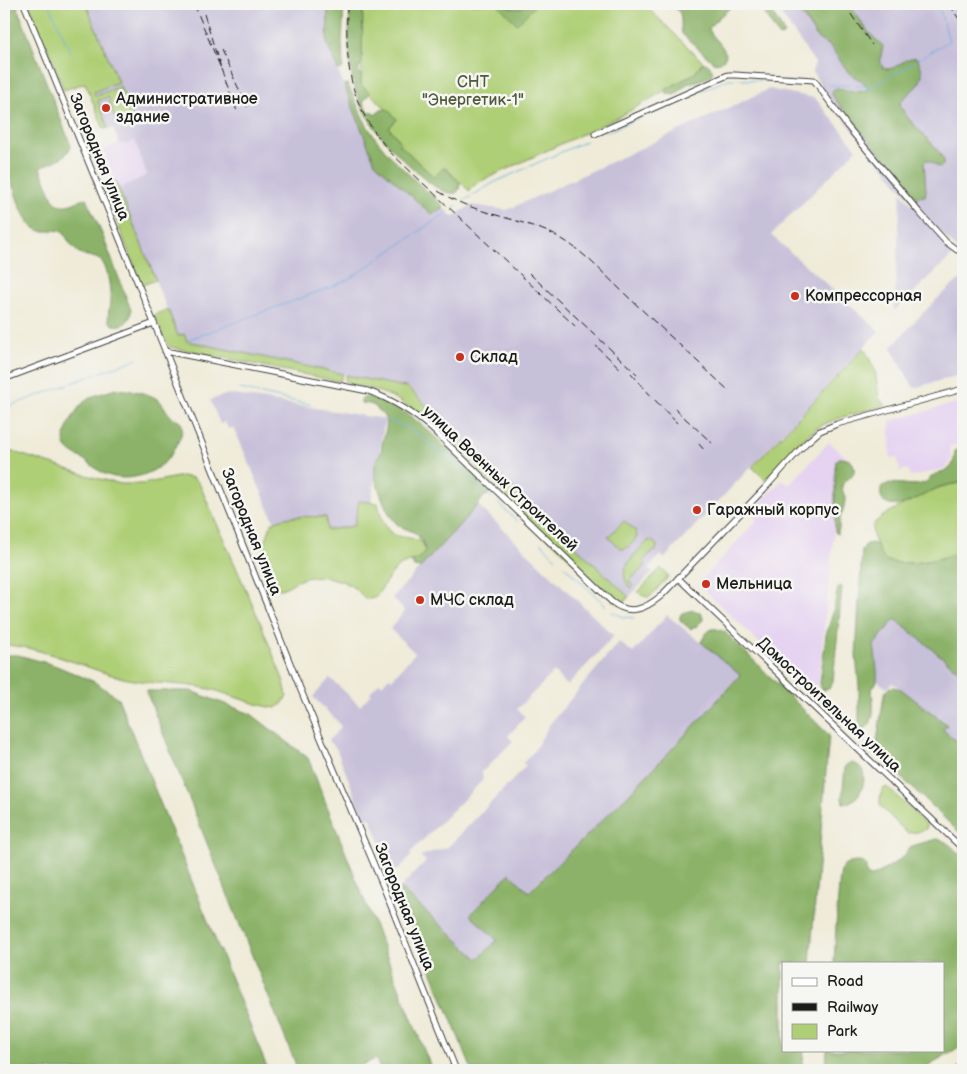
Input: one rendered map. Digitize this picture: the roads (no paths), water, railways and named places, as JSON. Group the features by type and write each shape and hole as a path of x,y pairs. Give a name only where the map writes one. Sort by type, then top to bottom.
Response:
{"main road":[{"path":"956,1070 963,1065"}],"street":[{"name":"Загородная улица","path":"24,4 456,1070"},
{"path":"595,134 728,75 814,80 847,126 919,212 946,242 963,252"},
{"path":"4,379 154,323"},
{"name":"улица Военных Строителей","path":"165,351 354,388 381,396 399,404 415,414 433,430 607,598 620,608 634,610 650,604 661,596 764,489 806,442 820,431 837,424 963,389"},
{"name":"Домостроительная улица","path":"678,578 963,849"}],"waterway":[{"path":"49,4 71,54"},
{"path":"830,85 874,86 949,41 938,4"},
{"path":"604,133 729,79 811,83"},
{"path":"462,202 493,183 586,141"},
{"path":"453,208 457,205"},
{"path":"190,339 349,279 449,211"},
{"path":"4,408 137,359"},
{"path":"240,389 311,405"},
{"path":"387,420 407,427 436,450 450,457 492,498"},
{"path":"498,503 517,521"},
{"path":"541,543 556,558"},
{"path":"564,566 606,606"},
{"path":"612,612 624,617 634,618"}],"railway":[{"path":"194,4 221,69 204,14"},
{"path":"347,4 347,47 352,83 357,100 376,135 391,153 575,326"},
{"path":"844,4 872,45"},
{"path":"949,4 963,25"},
{"path":"221,50 247,107"},
{"path":"221,69 237,111"},
{"path":"438,191 468,206 532,226 562,239 595,265 728,390"},
{"path":"529,273 639,376"},
{"path":"596,346 622,370"},
{"path":"631,373 678,424"},
{"path":"675,409 712,443"},
{"path":"698,443 705,451"}],"place":[{"name":"Административное здание","path":"106,108"},
{"name":"Компрессорная","path":"795,296"},
{"name":"Склад","path":"460,357"},
{"name":"Гаражный корпус","path":"697,510"},
{"name":"Мельница","path":"706,584"},
{"name":"МЧС склад","path":"420,600"}],"park label":[{"name":"СНТ \"Энергетик-1\"","path":"473,91"}]}
